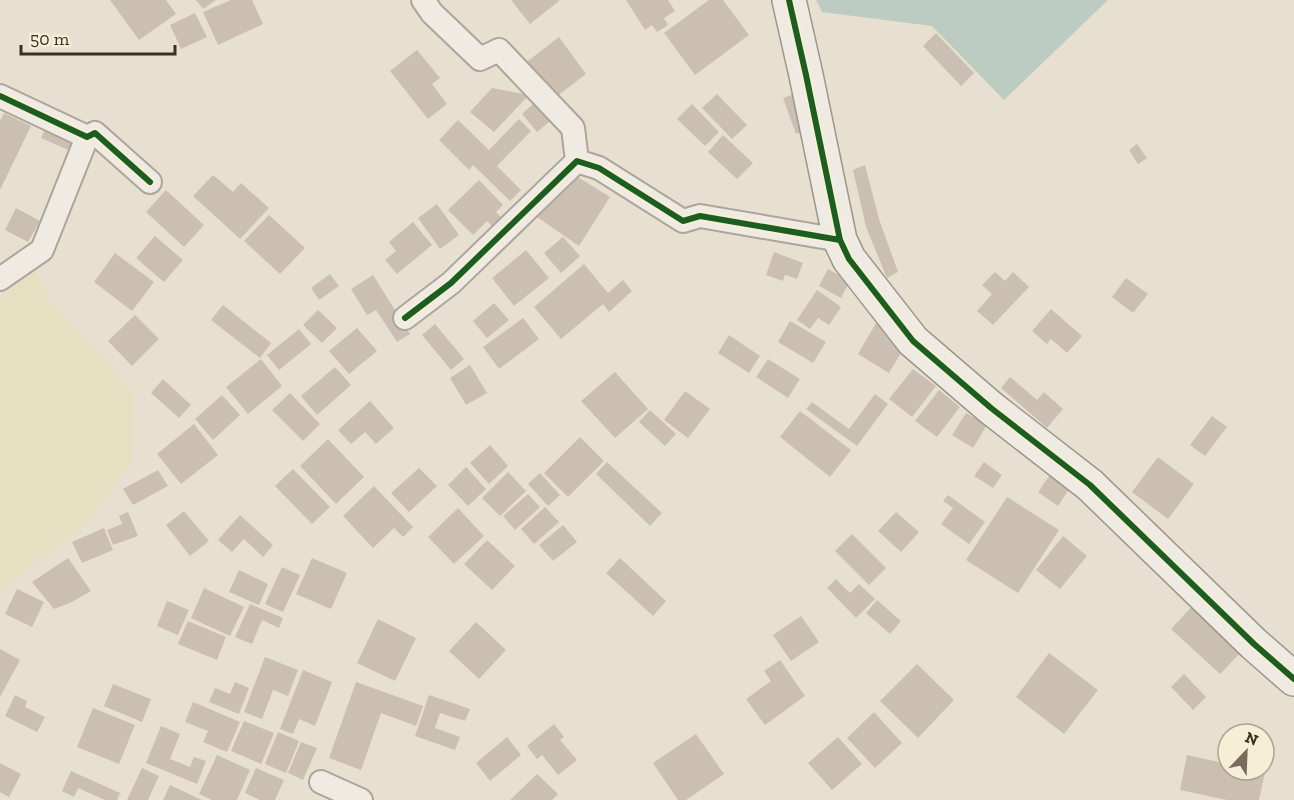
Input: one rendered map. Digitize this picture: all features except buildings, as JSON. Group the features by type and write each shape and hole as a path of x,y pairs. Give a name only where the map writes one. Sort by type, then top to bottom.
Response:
{"street":[{"path":"423,0 432,13 480,59 499,50 573,128 577,161"},
{"path":"789,0 840,240 856,268 913,341 991,408 1090,486 1254,644 1294,679"},
{"path":"0,96 87,137"},
{"path":"0,279 42,250 87,137 95,133 150,182"},
{"path":"577,161 600,168 683,221 700,216 840,240"},
{"path":"405,318 451,283 577,161"},
{"path":"321,782 361,800"}],"shaded area":[{"path":"816,0 1108,0 1004,100 932,26 822,12"},
{"path":"36,271 51,301 134,394 132,462 85,525 11,582 0,598 0,297"}],"cycle path":[{"path":"789,0 840,240 849,259 913,341 991,408 1090,485 1254,644 1294,679"},
{"path":"0,96 87,137 95,133 150,182"},
{"path":"405,318 451,283 577,161 599,168 683,221 700,216 840,240"}]}
